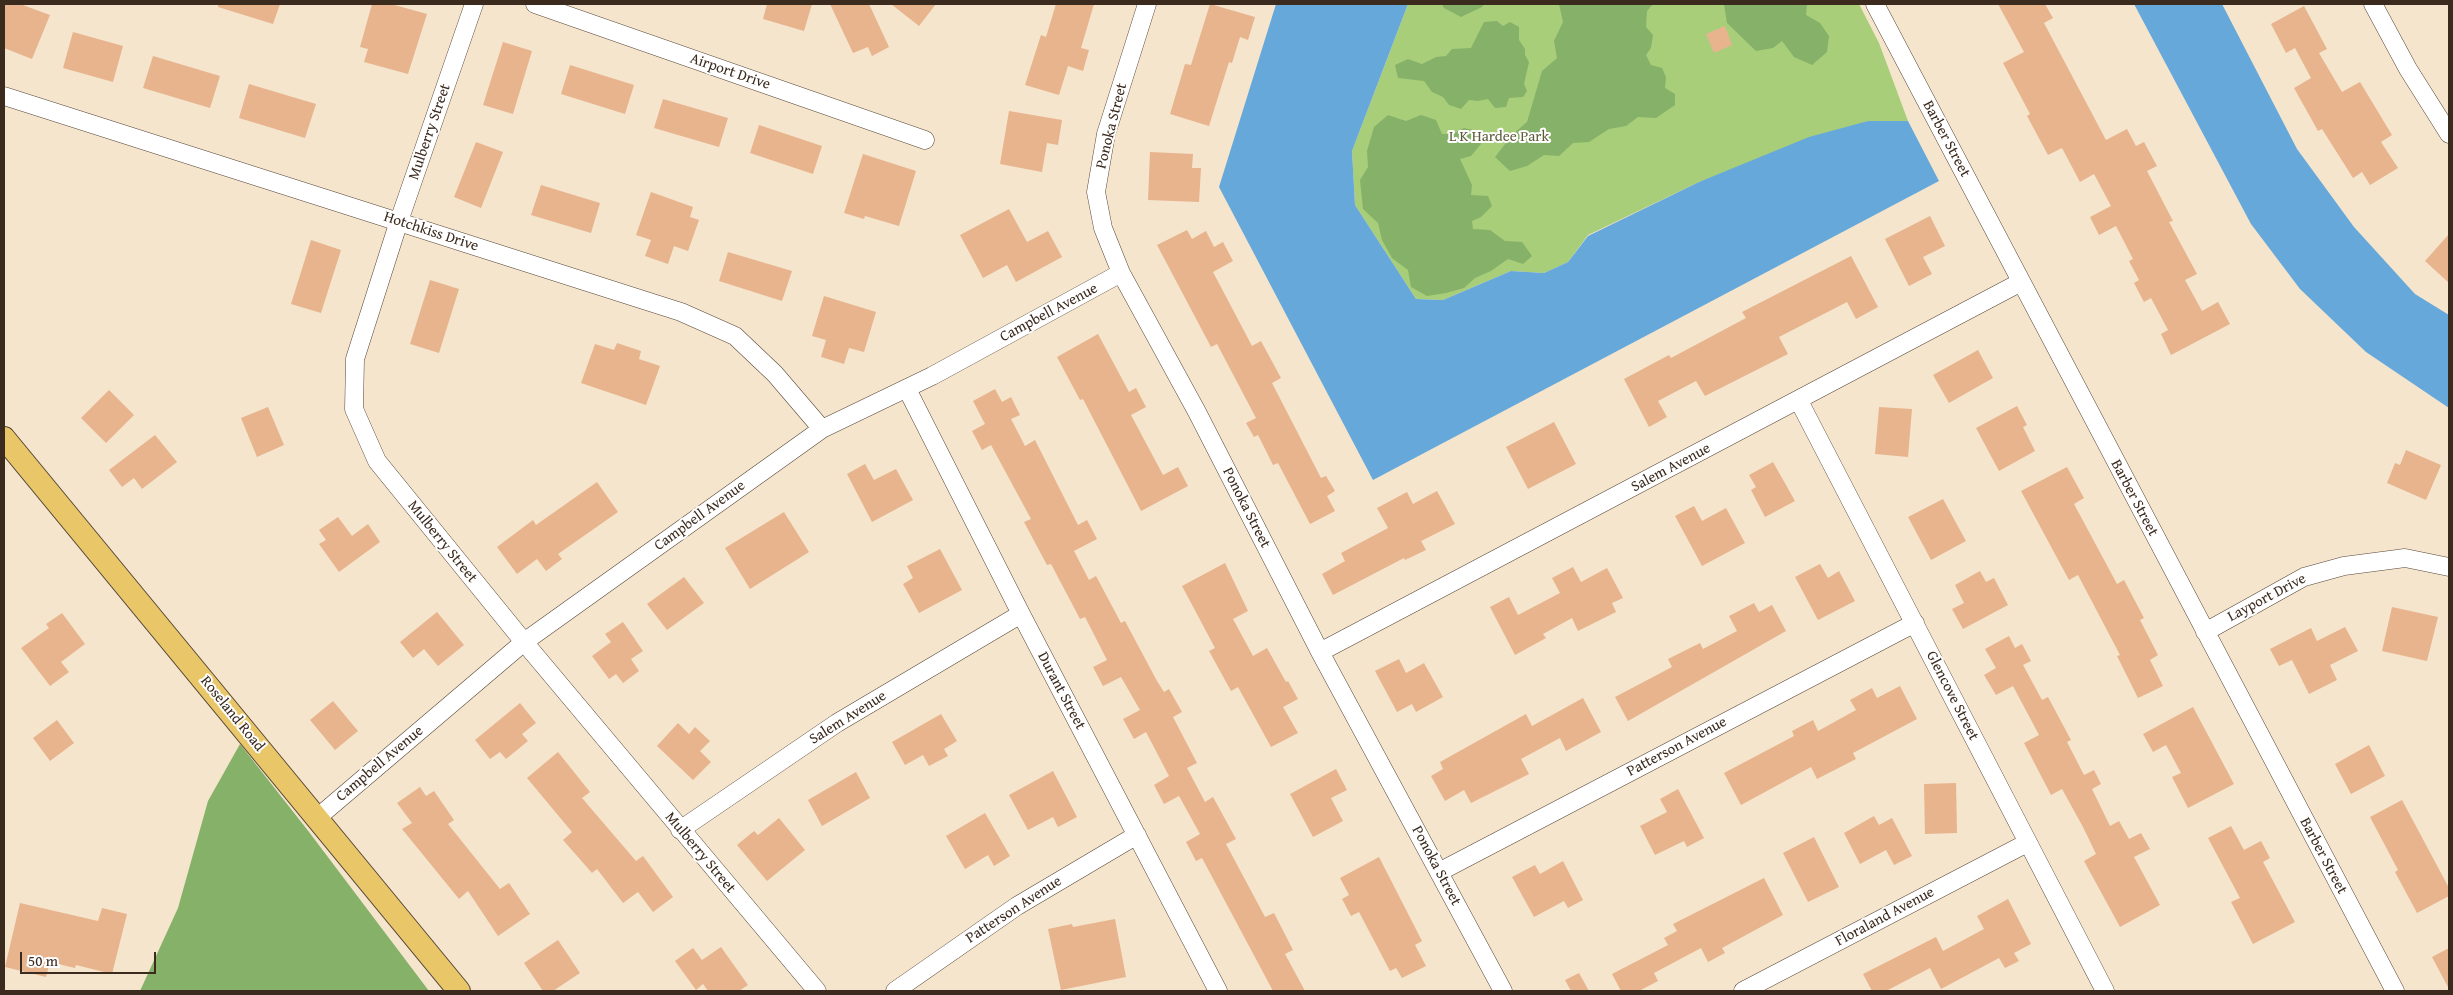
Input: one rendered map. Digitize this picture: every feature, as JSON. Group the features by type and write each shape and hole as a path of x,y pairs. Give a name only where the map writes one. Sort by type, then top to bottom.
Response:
{"main road":[{"name":"Roseland Road","path":"4,438 460,991"}],"street":[{"name":"Mulberry Street","path":"474,4 399,221 355,359 354,409 377,461 680,830 817,991"},
{"name":"Airport Drive","path":"535,4 925,140"},
{"name":"Ponoka Street","path":"1147,4 1106,134 1096,192 1102,228 1121,273 1197,412 1320,652 1502,991"},
{"name":"Barber Street","path":"1875,4 2395,991"},
{"path":"2374,4 2408,69 2449,134"},
{"name":"Hotchkiss Drive","path":"4,96 681,312 735,336 775,374 822,429"},
{"name":"Campbell Avenue","path":"317,818 524,642 822,429 907,389 1121,273"},
{"name":"Salem Avenue","path":"1320,652 1799,401 2021,282"},
{"name":"Durant Street","path":"907,389 1021,614 1218,991"},
{"name":"Glencove Street","path":"1799,401 2105,991"},
{"name":"Layport Drive","path":"2205,632 2304,577 2336,568 2405,558 2449,567"},
{"name":"Salem Avenue","path":"680,830 837,723 1021,614"},
{"name":"Patterson Avenue","path":"1439,872 1915,623"},
{"name":"Patterson Avenue","path":"895,991 1017,906 1137,835"},
{"name":"Floraland Avenue","path":"1743,991 2027,843"}],"green space":[{"name":"L K Hardee Park","path":"1408,4 1859,4 1879,43 1908,121 1868,121 1699,182 1588,235 1568,262 1544,273 1511,271 1443,300 1416,299 1355,205 1352,151"},
{"path":"1442,4 1484,4 1482,7 1461,17 1444,8"},
{"path":"1559,4 1653,4 1647,11 1646,27 1653,35 1651,48 1646,55 1651,65 1662,68 1666,77 1665,88 1675,94 1675,105 1656,118 1638,117 1626,126 1609,129 1589,142 1573,143 1559,156 1544,155 1527,166 1510,171 1495,157 1513,134 1527,122 1542,71 1557,58 1554,41 1563,22"},
{"path":"1724,4 1807,4 1806,15 1820,23 1829,36 1827,52 1812,65 1794,57 1782,41 1773,48 1756,51 1727,23"},
{"path":"1497,21 1503,26 1510,22 1519,27 1519,40 1525,49 1525,55 1529,62 1524,84 1527,91 1523,97 1509,98 1506,107 1495,108 1488,99 1469,100 1461,109 1449,105 1443,97 1432,92 1424,81 1398,78 1395,65 1408,59 1422,64 1436,57 1446,56 1452,49 1471,48 1484,22"},
{"path":"1388,115 1406,121 1421,115 1436,120 1442,134 1452,134 1464,128 1478,131 1481,144 1471,156 1460,159 1472,185 1471,195 1488,196 1492,206 1481,217 1472,221 1473,229 1490,230 1505,241 1522,242 1532,256 1523,264 1508,259 1491,271 1475,278 1464,288 1446,293 1427,296 1411,287 1408,270 1392,258 1382,240 1378,223 1363,209 1360,180 1368,167 1367,151 1374,127"},
{"path":"240,744 429,991 140,991 178,908 208,801"}],"water":[{"path":"1276,4 1408,4 1352,151 1355,205 1416,299 1443,300 1511,271 1544,273 1568,262 1588,236 1699,182 1809,137 1868,121 1908,121 1939,181 1373,480 1219,187"},
{"path":"2134,4 2222,4 2297,149 2354,227 2415,294 2449,315 2449,408 2366,352 2300,289 2251,224"}],"building":[{"path":"4,4 20,4 50,15 32,59 4,48"},
{"path":"218,4 280,4 273,24 218,7"},
{"path":"372,4 391,4 427,14 408,74 364,62 368,49 360,47"},
{"path":"767,4 812,4 804,31 763,19"},
{"path":"830,4 869,4 889,47 872,56 868,47 853,53"},
{"path":"891,4 936,4 919,26"},
{"path":"1056,4 1094,4 1081,48 1089,50 1083,71 1068,66 1059,95 1025,85 1041,35 1046,37"},
{"path":"1210,4 1255,17 1248,40 1240,37 1232,63 1229,62 1209,126 1170,114 1185,64 1191,65"},
{"path":"1998,4 2045,4 2053,18 2044,23 2106,140 2127,129 2136,146 2144,142 2157,166 2147,171 2173,221 2169,222 2197,274 2185,280 2202,311 2218,302 2230,324 2171,355 2161,334 2168,330 2151,298 2144,302 2134,283 2139,280 2129,261 2133,259 2116,226 2099,235 2090,217 2111,206 2094,174 2080,182 2062,148 2048,155 2027,116 2030,114 2003,63 2024,52"},
{"path":"2304,6 2327,49 2319,53 2342,92 2360,82 2392,135 2381,142 2398,168 2370,185 2362,172 2353,178 2322,129 2318,131 2294,88 2311,78 2295,48 2286,53 2271,24"},
{"path":"1725,26 1732,45 1714,53 1706,34"},
{"path":"73,32 123,46 113,82 63,68"},
{"path":"503,42 532,51 513,114 483,105"},
{"path":"153,56 220,76 210,108 143,88"},
{"path":"570,65 634,85 625,114 561,94"},
{"path":"249,84 316,104 305,138 239,118"},
{"path":"663,99 728,118 719,147 654,128"},
{"path":"1009,111 1062,120 1058,145 1047,143 1042,172 1000,164"},
{"path":"759,125 822,146 813,174 750,153"},
{"path":"476,142 503,152 481,208 454,197"},
{"path":"1150,152 1193,154 1192,168 1201,168 1199,202 1148,200"},
{"path":"863,154 916,171 899,226 865,216 864,219 844,213"},
{"path":"541,185 600,203 591,233 531,215"},
{"path":"651,192 693,207 690,217 699,220 688,251 674,246 668,264 645,256 651,240 636,235"},
{"path":"1009,209 1027,242 1048,231 1062,257 1016,282 1007,265 983,278 960,235"},
{"path":"1930,216 1945,246 1923,257 1932,274 1909,286 1885,239"},
{"path":"1187,230 1192,239 1206,231 1214,247 1223,242 1233,261 1213,272 1252,346 1261,341 1281,378 1272,383 1321,478 1326,476 1335,491 1327,496 1335,511 1310,524 1278,463 1273,465 1258,435 1254,437 1246,423 1256,418 1217,344 1211,347 1157,245"},
{"path":"2449,234 2449,283 2425,261"},
{"path":"311,240 341,250 321,313 291,304"},
{"path":"728,252 792,271 782,301 719,281"},
{"path":"1851,256 1878,307 1856,319 1847,302 1779,337 1788,354 1705,396 1696,381 1658,401 1667,417 1649,427 1624,379 1669,355 1671,358 1746,318 1742,312"},
{"path":"430,280 459,289 439,353 410,344"},
{"path":"824,296 876,312 864,352 849,348 844,364 821,357 826,340 812,336"},
{"path":"1098,334 1129,392 1136,388 1146,407 1131,415 1163,475 1178,467 1188,486 1141,511 1083,399 1080,400 1057,357"},
{"path":"617,343 641,351 639,359 660,366 646,405 581,383 595,344 614,350"},
{"path":"1978,350 1993,378 1949,403 1933,375"},
{"path":"995,389 1002,402 1011,397 1020,415 1011,419 1025,446 1035,440 1078,525 1087,520 1097,539 1074,551 1089,580 1096,576 1121,623 1125,621 1157,681 1164,692 1169,689 1182,712 1173,717 1197,763 1187,768 1205,802 1213,797 1236,839 1226,844 1265,917 1274,913 1293,950 1285,954 1305,991 1273,991 1202,858 1196,861 1186,842 1200,834 1179,796 1164,804 1154,785 1169,776 1146,732 1134,739 1123,719 1140,710 1121,677 1103,686 1093,667 1107,660 1085,617 1080,619 1051,564 1047,565 1024,522 1031,519 991,445 982,450 972,431 985,424 973,401"},
{"path":"109,390 134,415 106,443 81,418"},
{"path":"2017,406 2027,425 2023,427 2035,451 1999,471 1976,428"},
{"path":"268,407 284,445 257,457 241,418"},
{"path":"1879,407 1912,409 1908,457 1875,454"},
{"path":"1554,422 1576,464 1528,489 1506,447"},
{"path":"155,435 177,462 142,489 134,478 122,487 109,470"},
{"path":"2406,450 2441,465 2426,500 2387,483 2395,463 2400,465"},
{"path":"1773,462 1795,501 1765,517 1751,490 1756,487 1749,475"},
{"path":"865,464 874,480 896,469 913,500 872,522 847,474"},
{"path":"2067,467 2084,498 2074,504 2117,584 2124,580 2144,618 2140,620 2158,655 2150,660 2163,686 2138,698 2117,656 2120,655 2078,575 2069,580 2021,491"},
{"path":"597,482 618,512 558,554 562,559 546,571 537,559 517,574 497,547 533,520 536,525"},
{"path":"1437,491 1455,524 1421,541 1426,550 1405,560 1404,558 1333,595 1322,574 1345,561 1341,553 1388,528 1377,508 1407,492 1413,504"},
{"path":"1943,499 1966,541 1931,560 1908,517"},
{"path":"1694,506 1702,521 1726,508 1745,543 1702,566 1675,516"},
{"path":"784,512 809,552 750,589 725,548"},
{"path":"338,517 352,536 368,524 380,542 339,572 319,544 326,540 319,530"},
{"path":"940,549 962,590 919,613 903,584 913,578 907,566"},
{"path":"1225,563 1248,611 1233,619 1253,656 1267,648 1298,699 1283,707 1298,733 1271,747 1238,687 1231,691 1209,651 1215,648 1182,586"},
{"path":"1820,564 1828,578 1839,571 1855,601 1818,620 1795,577"},
{"path":"1573,567 1581,582 1607,568 1623,598 1612,603 1616,612 1578,631 1572,618 1543,634 1546,638 1515,655 1490,607 1509,597 1518,615 1560,593 1552,578"},
{"path":"1980,571 1986,582 1994,578 2008,605 1963,629 1952,609 1964,603 1955,585"},
{"path":"684,577 704,603 667,630 647,604"},
{"path":"1754,603 1759,612 1772,605 1786,631 1628,721 1615,697 1672,667 1668,659 1700,643 1703,649 1737,631 1729,616"},
{"path":"2392,607 2438,617 2427,661 2382,651"},
{"path":"437,612 464,645 438,666 424,649 413,658 400,642"},
{"path":"62,613 85,644 61,662 69,672 50,686 21,648 49,628 46,624"},
{"path":"623,622 643,651 631,659 639,671 623,683 616,674 609,679 592,656 611,642 605,634"},
{"path":"2345,627 2358,651 2330,665 2337,680 2309,694 2292,660 2279,666 2270,649 2311,628 2317,641"},
{"path":"2009,636 2015,648 2022,644 2031,661 2023,665 2042,700 2048,697 2071,740 2067,742 2084,775 2094,770 2101,784 2092,789 2110,826 2119,821 2129,839 2141,833 2150,849 2134,857 2160,905 2120,927 2084,861 2096,854 2083,827 2062,789 2051,795 2024,743 2039,735 2013,686 1996,695 1984,675 1996,668 1985,649"},
{"path":"1399,659 1406,673 1424,663 1443,697 1416,712 1412,704 1397,712 1375,671"},
{"path":"1900,686 1917,719 1853,753 1856,759 1817,779 1811,767 1741,805 1724,773 1794,736 1792,731 1813,720 1818,731 1856,710 1850,700 1872,688 1877,698"},
{"path":"1583,698 1601,732 1566,751 1560,738 1521,759 1529,774 1471,803 1464,790 1445,801 1431,776 1443,769 1440,762 1526,714 1532,726"},
{"path":"333,701 358,731 335,750 310,720"},
{"path":"520,703 536,723 522,734 528,741 506,759 500,752 490,759 475,740"},
{"path":"2193,707 2234,784 2188,808 2172,777 2181,773 2166,745 2153,752 2143,734"},
{"path":"941,714 957,741 944,749 948,756 929,766 923,755 905,765 892,742"},
{"path":"57,720 74,743 50,761 33,738"},
{"path":"678,723 689,734 695,727 710,741 700,751 711,762 693,780 657,746"},
{"path":"2369,745 2385,776 2351,794 2335,764"},
{"path":"558,752 590,792 582,798 636,861 643,856 673,897 653,912 638,892 623,903 597,869 592,873 563,840 572,832 527,778"},
{"path":"1336,769 1347,790 1331,798 1343,821 1313,837 1290,794"},
{"path":"1053,771 1077,817 1058,827 1053,817 1028,830 1009,795"},
{"path":"856,772 870,798 822,826 808,800"},
{"path":"1956,783 1957,833 1925,834 1924,784"},
{"path":"420,787 426,796 434,791 454,820 448,824 500,889 509,883 530,914 498,936 468,891 459,899 402,829 412,823 397,803"},
{"path":"1678,789 1704,838 1687,847 1684,841 1655,855 1640,826 1667,812 1660,799"},
{"path":"2402,800 2449,888 2449,896 2417,913 2395,872 2398,870 2370,817"},
{"path":"985,813 1010,856 994,866 988,855 965,869 946,836"},
{"path":"1874,816 1879,825 1892,818 1912,856 1894,865 1886,850 1860,864 1844,833"},
{"path":"779,818 805,850 767,881 737,845 754,831 758,835"},
{"path":"2231,826 2244,850 2261,841 2270,858 2263,862 2295,922 2253,944 2231,902 2240,898 2208,838"},
{"path":"1814,837 1839,887 1808,902 1783,853"},
{"path":"1379,857 1422,941 1415,945 1426,966 1402,978 1396,968 1390,971 1359,912 1351,916 1342,899 1349,895 1340,878"},
{"path":"1563,861 1583,900 1568,908 1564,901 1534,917 1512,877 1535,865 1540,874"},
{"path":"1764,878 1783,915 1722,948 1725,953 1708,962 1701,948 1654,973 1658,981 1639,991 1621,991 1612,974 1668,945 1664,938 1677,931 1673,924"},
{"path":"2008,899 2031,944 2014,953 2019,961 2005,968 1999,958 1941,989 1930,968 1886,991 1872,991 1863,974 1936,937 1943,951 1984,929 1977,916"},
{"path":"20,903 98,921 102,908 127,914 112,974 76,965 75,968 50,962 46,977 5,967"},
{"path":"1115,919 1126,977 1061,990 1048,929 1072,924 1073,927"},
{"path":"558,940 580,973 553,991 543,991 524,963"},
{"path":"721,947 748,985 739,991 708,991 703,984 696,990 675,961 693,948 702,960"},
{"path":"2449,948 2449,989 2432,957"},
{"path":"1579,973 1589,991 1571,991 1565,980"}]}
